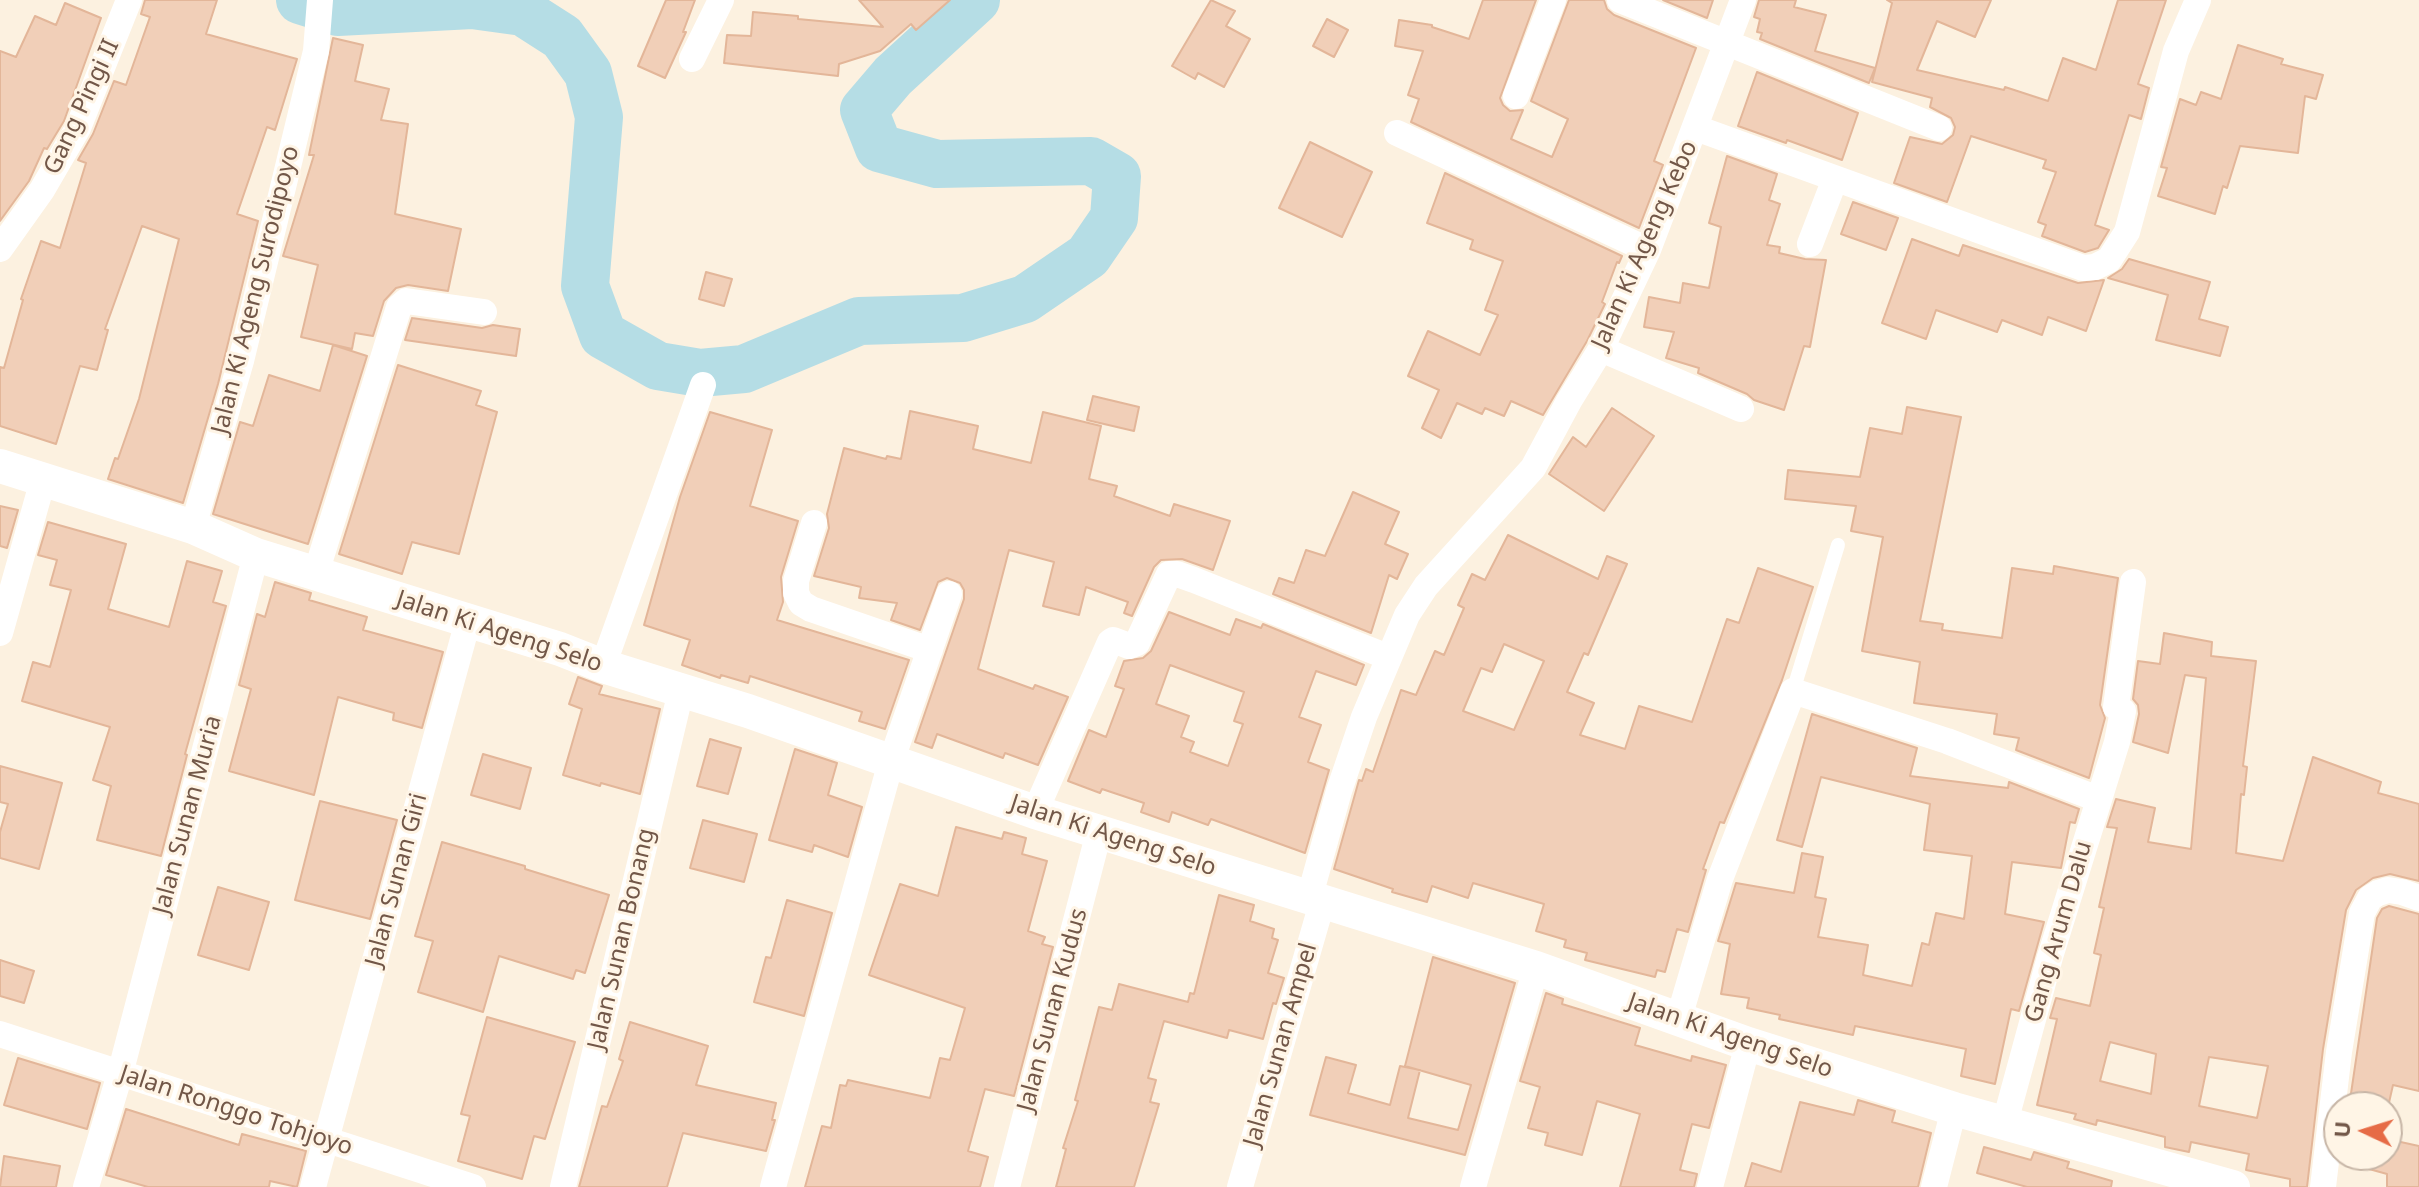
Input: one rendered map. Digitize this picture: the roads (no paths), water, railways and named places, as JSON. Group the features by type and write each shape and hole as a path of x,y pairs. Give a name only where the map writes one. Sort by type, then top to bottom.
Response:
{"street":[{"name":"Gang Pingi II","path":"0,249 42,190 78,128 129,0"},
{"name":"Jalan Ki Ageng Surodipoyo","path":"193,527 241,361 316,51 320,0"},
{"path":"692,59 721,0"},
{"path":"1516,96 1553,0"},
{"path":"1620,0 1939,128"},
{"name":"Jalan Ki Ageng Kebo","path":"1316,901 1339,791 1388,657 1407,615 1426,586 1533,468 1601,349 1648,250 1743,0"},
{"path":"1696,128 2083,268 2095,267 2109,260 2127,232 2176,51 2198,0"},
{"path":"1397,133 1648,250"},
{"path":"1810,244 1835,179"},
{"path":"316,573 399,307 406,301 484,312"},
{"path":"1601,349 1741,409"},
{"path":"603,666 703,385"},
{"name":"Jalan Ki Ageng Selo","path":"0,466 193,527 256,555 748,711 1035,812 1536,968 1748,1044 2005,1122 2165,1178 2233,1187"},
{"path":"0,633 43,480"},
{"path":"814,523 796,581 796,593 801,603 930,650"},
{"name":"Jalan Sunan Muria","path":"86,1187 120,1074 256,555"},
{"path":"1035,812 1110,642 1113,640 1129,646 1137,643 1169,574 1194,580 1388,657"},
{"name":"Gang Arum Dalu","path":"2005,1122 2050,957 2117,742 2123,711 2116,707 2133,582"},
{"path":"773,1187 891,762 949,594"},
{"name":"Jalan Sunan Giri","path":"313,1187 468,621"},
{"name":"Jalan Sunan Bonang","path":"563,1187 681,691"},
{"path":"1678,1021 1720,879 1793,691 1947,741 2098,799"},
{"name":"Jalan Sunan Kudus","path":"1007,1187 1099,832"},
{"path":"2323,1187 2339,1052 2362,913 2370,898 2388,890 2419,898"},
{"name":"Jalan Sunan Ampel","path":"1240,1187 1316,901"},
{"path":"1473,1187 1536,968"},
{"name":"Jalan Ronggo Tohjoyo","path":"0,1034 473,1187"},
{"path":"1710,1187 1748,1044"},
{"path":"1934,1187 1954,1109"}],"lane":[{"path":"1793,691 1838,545"}],"waterway":[{"path":"300,0 338,12 472,5 523,12 562,37 588,73 599,117 585,286 603,335 658,366 700,373 744,369 859,321 963,318 1025,299 1088,256 1114,218 1117,176 1091,161 937,164 879,148 864,110 893,76 976,0"}]}
